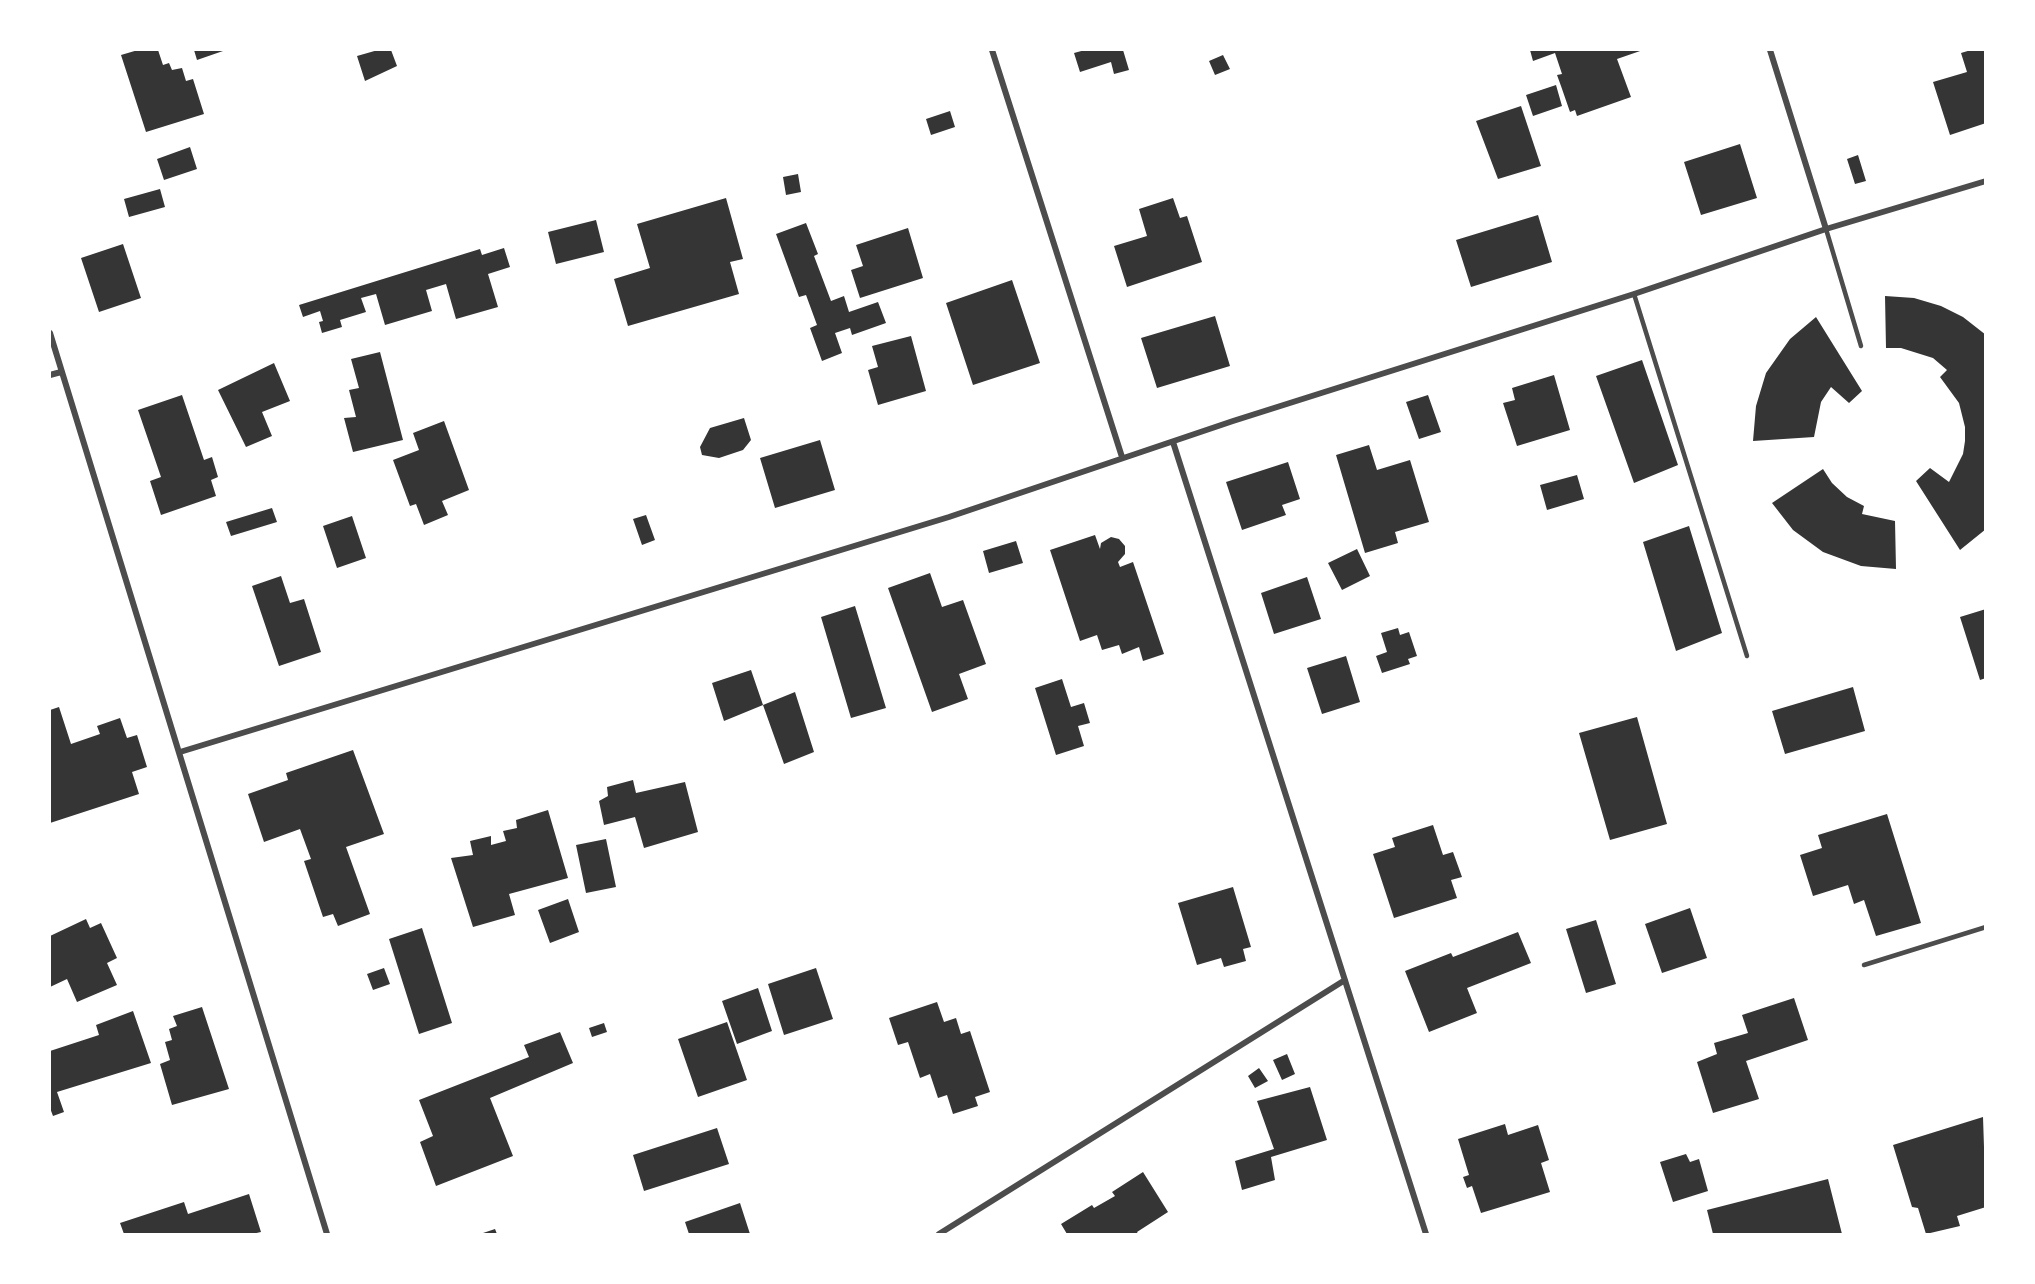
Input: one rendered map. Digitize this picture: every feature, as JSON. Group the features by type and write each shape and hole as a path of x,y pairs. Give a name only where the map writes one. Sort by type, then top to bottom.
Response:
{"street":[{"path":"992,50 1122,457"},
{"path":"1770,50 1826,229"},
{"path":"180,752 949,517 1122,457 1634,294 1826,229 1986,181"},
{"path":"50,333 327,1234"},
{"path":"50,375 62,372"},
{"path":"1173,442 1426,1234"},
{"path":"939,1234 1345,980"}],"lane":[{"path":"1826,229 1861,346"},
{"path":"1634,294 1747,656"},
{"path":"1864,965 1986,927"}],"building":[{"path":"138,50 158,50 163,65 169,63 172,70 182,68 186,81 193,79 204,114 146,132 121,55"},
{"path":"194,50 222,50 223,51 197,60"},
{"path":"378,50 391,50 397,66 365,81 357,56"},
{"path":"1085,50 1123,50 1129,70 1114,74 1111,62 1080,72 1074,53"},
{"path":"1530,50 1643,50 1617,59 1631,97 1577,116 1575,110 1570,112 1557,75 1562,74 1555,53 1533,61"},
{"path":"1986,50 1986,123 1950,135 1933,82 1967,72 1961,53"},
{"path":"1223,55 1230,69 1215,75 1209,61"},
{"path":"1556,85 1562,106 1533,116 1526,95"},
{"path":"1521,106 1541,166 1498,179 1476,121"},
{"path":"950,111 955,127 931,135 926,119"},
{"path":"1740,144 1757,198 1701,215 1684,162"},
{"path":"190,147 197,169 164,180 157,159"},
{"path":"1858,155 1866,181 1855,184 1847,159"},
{"path":"798,174 801,192 786,195 783,177"},
{"path":"160,189 165,207 129,217 124,199"},
{"path":"726,198 743,259 730,262 739,294 628,326 614,279 650,268 637,224"},
{"path":"1173,198 1180,218 1187,216 1202,262 1127,287 1114,246 1147,236 1139,209"},
{"path":"1538,215 1552,262 1471,287 1456,240"},
{"path":"596,220 604,252 556,264 548,232"},
{"path":"806,223 818,254 814,256 831,301 844,296 849,312 878,302 886,323 852,335 850,328 835,333 842,353 822,361 810,328 817,325 806,295 799,297 776,234"},
{"path":"908,228 923,278 860,298 851,270 863,266 856,245"},
{"path":"123,244 141,298 99,312 81,258"},
{"path":"504,248 510,267 488,274 498,307 456,319 446,284 426,290 432,311 385,325 376,294 361,298 366,312 340,320 342,327 322,333 319,322 323,321 320,311 303,317 299,305 480,249 482,255"},
{"path":"1012,280 1040,363 973,385 946,303"},
{"path":"1885,296 1914,298 1941,306 1963,317 1986,335 1986,529 1960,550 1916,481 1930,468 1949,482 1963,454 1965,441 1965,427 1959,403 1940,377 1947,370 1933,358 1901,348 1886,348"},
{"path":"1215,316 1230,366 1157,388 1141,338"},
{"path":"1816,317 1862,391 1849,403 1831,387 1821,402 1814,437 1753,441 1756,406 1766,373 1790,339"},
{"path":"911,336 926,391 878,405 868,370 878,367 872,346"},
{"path":"380,352 403,440 353,452 344,418 356,417 349,390 359,388 351,359"},
{"path":"1642,360 1678,465 1634,483 1596,376"},
{"path":"274,363 290,401 262,412 272,436 246,447 218,390"},
{"path":"1554,375 1570,430 1517,446 1503,403 1515,400 1512,388"},
{"path":"182,395 204,460 212,457 218,477 211,480 216,496 161,515 150,481 161,477 138,410"},
{"path":"1428,395 1441,432 1419,439 1406,402"},
{"path":"744,418 751,440 743,450 719,458 702,455 700,447 710,428"},
{"path":"444,421 469,490 442,501 448,515 424,525 416,504 410,506 393,460 419,450 413,433"},
{"path":"820,440 835,490 775,508 760,458"},
{"path":"1369,445 1377,470 1410,460 1429,522 1395,532 1398,543 1365,553 1336,455"},
{"path":"1288,462 1300,499 1282,505 1286,515 1242,530 1226,482"},
{"path":"1823,469 1832,483 1847,497 1864,506 1862,514 1895,521 1896,569 1861,566 1823,552 1793,530 1772,503"},
{"path":"1577,475 1584,499 1547,510 1540,485"},
{"path":"272,508 277,522 231,536 226,522"},
{"path":"646,515 655,540 642,545 633,519"},
{"path":"352,516 366,558 337,568 323,526"},
{"path":"1689,526 1722,633 1676,651 1643,542"},
{"path":"1095,535 1100,549 1101,543 1111,537 1119,539 1125,546 1125,554 1118,562 1120,567 1133,562 1164,654 1143,661 1139,647 1122,654 1119,645 1102,650 1097,635 1080,641 1050,550"},
{"path":"1016,541 1023,563 989,573 983,551"},
{"path":"1357,549 1370,576 1342,590 1328,563"},
{"path":"930,573 942,607 963,600 986,664 959,674 968,699 932,712 888,588"},
{"path":"281,576 290,603 304,599 321,652 279,666 252,586"},
{"path":"1307,577 1321,619 1274,634 1261,593"},
{"path":"855,606 886,708 851,718 821,617"},
{"path":"1986,609 1986,678 1980,680 1960,617"},
{"path":"1398,628 1400,635 1409,632 1417,656 1408,659 1410,664 1382,673 1376,656 1387,652 1381,633"},
{"path":"1346,656 1360,702 1322,714 1307,668"},
{"path":"751,670 763,705 724,721 712,683"},
{"path":"1062,679 1071,707 1084,703 1090,723 1078,726 1084,746 1056,755 1035,688"},
{"path":"1853,687 1865,731 1785,754 1772,711"},
{"path":"795,692 814,752 784,764 763,705"},
{"path":"59,707 71,744 100,734 97,726 120,718 127,738 137,735 147,767 132,772 139,794 50,823 50,710"},
{"path":"1637,717 1667,824 1610,840 1579,733"},
{"path":"353,750 384,834 346,847 370,914 338,926 333,914 323,917 304,861 311,859 300,829 264,842 248,794 288,780 286,773"},
{"path":"633,780 636,793 685,782 698,832 644,848 635,817 604,825 599,801 608,796 607,787"},
{"path":"548,810 568,878 509,894 515,915 473,927 451,858 473,855 470,841 491,836 491,845 506,841 503,831 517,828 516,820"},
{"path":"1887,814 1921,923 1876,936 1864,900 1854,904 1848,885 1813,896 1800,855 1822,848 1818,835"},
{"path":"1433,825 1443,855 1453,852 1462,877 1451,880 1457,898 1394,918 1373,854 1395,847 1392,838"},
{"path":"606,839 616,887 586,893 576,845"},
{"path":"1233,887 1251,947 1243,949 1246,961 1224,967 1221,958 1197,965 1178,903"},
{"path":"568,899 579,932 550,943 538,910"},
{"path":"1690,908 1707,958 1662,973 1645,924"},
{"path":"86,919 90,928 101,923 117,958 107,963 117,985 77,1002 67,979 50,987 50,936"},
{"path":"1596,920 1616,984 1586,993 1566,929"},
{"path":"422,928 452,1023 419,1034 389,939"},
{"path":"1518,932 1531,963 1467,988 1477,1013 1429,1032 1405,971 1451,953 1453,957"},
{"path":"384,968 390,984 373,990 367,974"},
{"path":"816,968 833,1019 784,1035 768,984"},
{"path":"758,988 772,1031 737,1044 722,1001"},
{"path":"1794,998 1808,1040 1746,1061 1759,1099 1713,1113 1697,1062 1717,1054 1714,1043 1748,1033 1742,1015"},
{"path":"937,1002 944,1022 956,1018 961,1034 970,1031 990,1092 975,1097 978,1106 953,1114 947,1095 938,1098 930,1074 920,1078 908,1042 898,1045 889,1018"},
{"path":"202,1007 229,1089 172,1105 160,1064 170,1060 165,1042 172,1040 169,1029 177,1026 173,1016"},
{"path":"133,1011 151,1063 57,1092 64,1112 53,1116 50,1108 50,1051 99,1035 96,1025"},
{"path":"727,1022 747,1080 698,1097 678,1039"},
{"path":"604,1023 607,1032 592,1037 589,1028"},
{"path":"560,1032 573,1063 490,1098 513,1156 436,1186 420,1142 433,1136 419,1100 529,1057 524,1045"},
{"path":"1287,1054 1295,1074 1282,1080 1273,1060"},
{"path":"1259,1068 1268,1081 1255,1088 1248,1076"},
{"path":"1310,1087 1327,1140 1271,1157 1275,1180 1242,1190 1235,1161 1274,1149 1257,1101"},
{"path":"1983,1117 1986,1207 1957,1216 1960,1226 1926,1234 1918,1208 1912,1207 1893,1145"},
{"path":"1505,1124 1508,1135 1538,1125 1549,1160 1541,1163 1550,1192 1481,1213 1472,1186 1467,1188 1463,1177 1469,1175 1458,1139"},
{"path":"717,1128 729,1164 644,1191 633,1155"},
{"path":"1686,1154 1690,1162 1699,1159 1708,1191 1673,1202 1660,1162"},
{"path":"1143,1172 1168,1212 1137,1232 1138,1234 1067,1234 1061,1224 1092,1205 1094,1208 1115,1196 1112,1192"},
{"path":"1828,1179 1842,1234 1713,1234 1707,1210"},
{"path":"249,1194 261,1232 252,1234 124,1234 120,1223 184,1202 188,1214"},
{"path":"740,1203 750,1234 689,1234 685,1222"},
{"path":"495,1229 497,1234 480,1234"}]}
